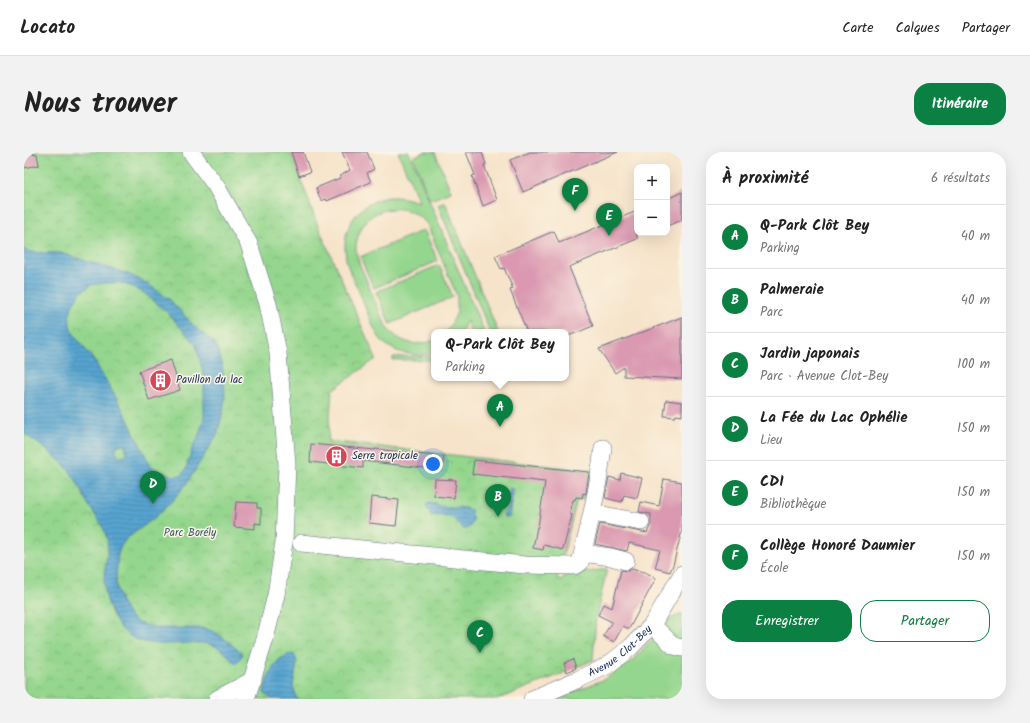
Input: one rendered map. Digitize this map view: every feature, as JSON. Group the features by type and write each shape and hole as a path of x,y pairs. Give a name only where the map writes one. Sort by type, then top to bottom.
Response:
{"street":[{"path":"192,152 216,186 249,244 268,304 278,353 287,464 284,542 276,595 253,680 246,699"},
{"path":"301,543 525,565 564,567 574,566 580,563 593,513 603,448"},
{"path":"593,513 641,522"},
{"path":"583,553 626,561"},
{"name":"Avenue Clot-Bey","path":"532,699 608,665 631,647 652,625 682,574"},
{"path":"652,625 674,646 682,648"},
{"path":"217,699 253,680"}],"green space":[{"name":"Parc Borély","path":"24,152 291,152 316,221 376,359 332,390 328,441 594,471 592,492 585,491 583,500 577,499 557,579 562,581 564,576 607,569 596,617 593,660 498,699 24,699"},
{"path":"398,152 409,152 483,329 470,329 467,321 463,329 448,329 457,312 457,296 427,224 414,213 409,211 392,209 379,212 368,220 360,231 356,244 358,261 387,328 397,337 408,342 421,343 431,341 431,353 414,355 400,352 388,346 380,338 349,270 346,259 345,242 350,224 354,218 359,211 372,202 387,197 395,197 419,202"},
{"path":"425,152 435,152 451,192 430,200 413,157"},
{"path":"445,202 497,329 489,329 438,205"},
{"path":"424,230 438,261 374,288 360,257"},
{"path":"439,265 453,297 390,324 376,292"},
{"path":"431,356 431,360 393,360 393,357"},
{"path":"682,614 682,699 555,699 605,679 632,661 652,639 656,638 666,628 666,624 670,619"}],"water":[{"path":"24,249 29,252 61,253 128,274 143,281 169,299 196,328 214,342 222,363 225,398 217,435 187,483 172,501 153,519 126,539 121,546 118,554 116,578 117,589 121,602 129,616 138,623 157,628 203,628 214,632 224,638 243,654 236,664 224,651 212,645 205,643 161,644 143,642 127,634 120,627 111,611 104,587 107,539 104,529 69,470 53,455 24,433","holes":["120,283 133,287 144,293 167,312 196,345 204,376 204,418 198,438 193,446 186,469 182,475 173,476 151,467 121,406 95,362 71,330 69,317 73,303 81,292 91,285","122,444 125,446 127,453 125,456 120,457 117,454 116,449 117,446"]},
{"path":"509,488 514,490 509,518 504,517 503,514 507,509"},
{"path":"428,503 436,504 436,506 470,509 472,511 470,515 473,519 470,527 463,529 454,519 447,516 431,515 426,506"},
{"path":"294,654 297,662 293,686 297,699 272,699 264,693 270,673 281,658"}],"building":[{"path":"24,152 33,152 34,155 37,154 39,165 24,168"},
{"path":"291,152 303,152 310,172 299,176"},
{"path":"342,152 367,152 374,169 367,173 371,182 327,201 326,199 321,201 316,188 340,178 340,176 350,170"},
{"path":"466,152 482,152 486,164 484,165 497,200 483,206 472,176 475,175"},
{"path":"530,152 618,152 523,192 510,160"},
{"path":"682,192 682,220 670,225 670,200 670,198"},
{"path":"634,212 634,236 637,236 637,239 569,267 593,326 569,336 569,329 526,329 510,290 513,289 504,268 501,269 495,256 554,231 559,243"},
{"path":"682,317 682,379 624,376 624,367 615,373 599,349"},
{"name":"Pavillon du lac","path":"171,360 180,390 149,400 139,371"},
{"path":"666,400 682,402 682,416 664,416"},
{"path":"311,444 375,449 444,457 442,470 363,461 363,468 310,462"},
{"path":"474,460 589,472 586,494 583,493 582,498 576,497 575,500 573,500 570,514 572,515 563,550 544,545 543,550 533,548 545,482 472,474"},
{"path":"621,473 642,478 637,498 624,495 622,502 605,498 609,477 620,480"},
{"path":"435,479 456,480 454,498 434,496"},
{"path":"664,479 682,482 682,531 670,572 655,568 660,550 629,543 627,551 595,544 600,524 647,533 651,524 651,514 639,512 641,502 659,506"},
{"path":"371,497 399,500 396,526 369,523"},
{"path":"236,502 257,503 257,508 261,508 261,524 255,523 255,529 234,527"},
{"path":"631,569 645,572 656,578 629,629 623,626 614,642 603,636 612,622 598,615 604,604 612,608 621,570 628,571"},
{"path":"573,659 576,668 567,672 564,663"}],"place":[{"name":"Collège Honoré Daumier","path":"575,211"},
{"name":"CDI","path":"609,236"},
{"name":"Pavillon du lac","path":"160,380"},
{"name":"Q-Park Clôt Bey","path":"500,427"},
{"name":"Serre tropicale","path":"337,456"},
{"name":"La Fée du Lac Ophélie","path":"153,504"},
{"name":"Palmeraie","path":"498,517"},
{"name":"Jardin japonais","path":"480,653"}]}
